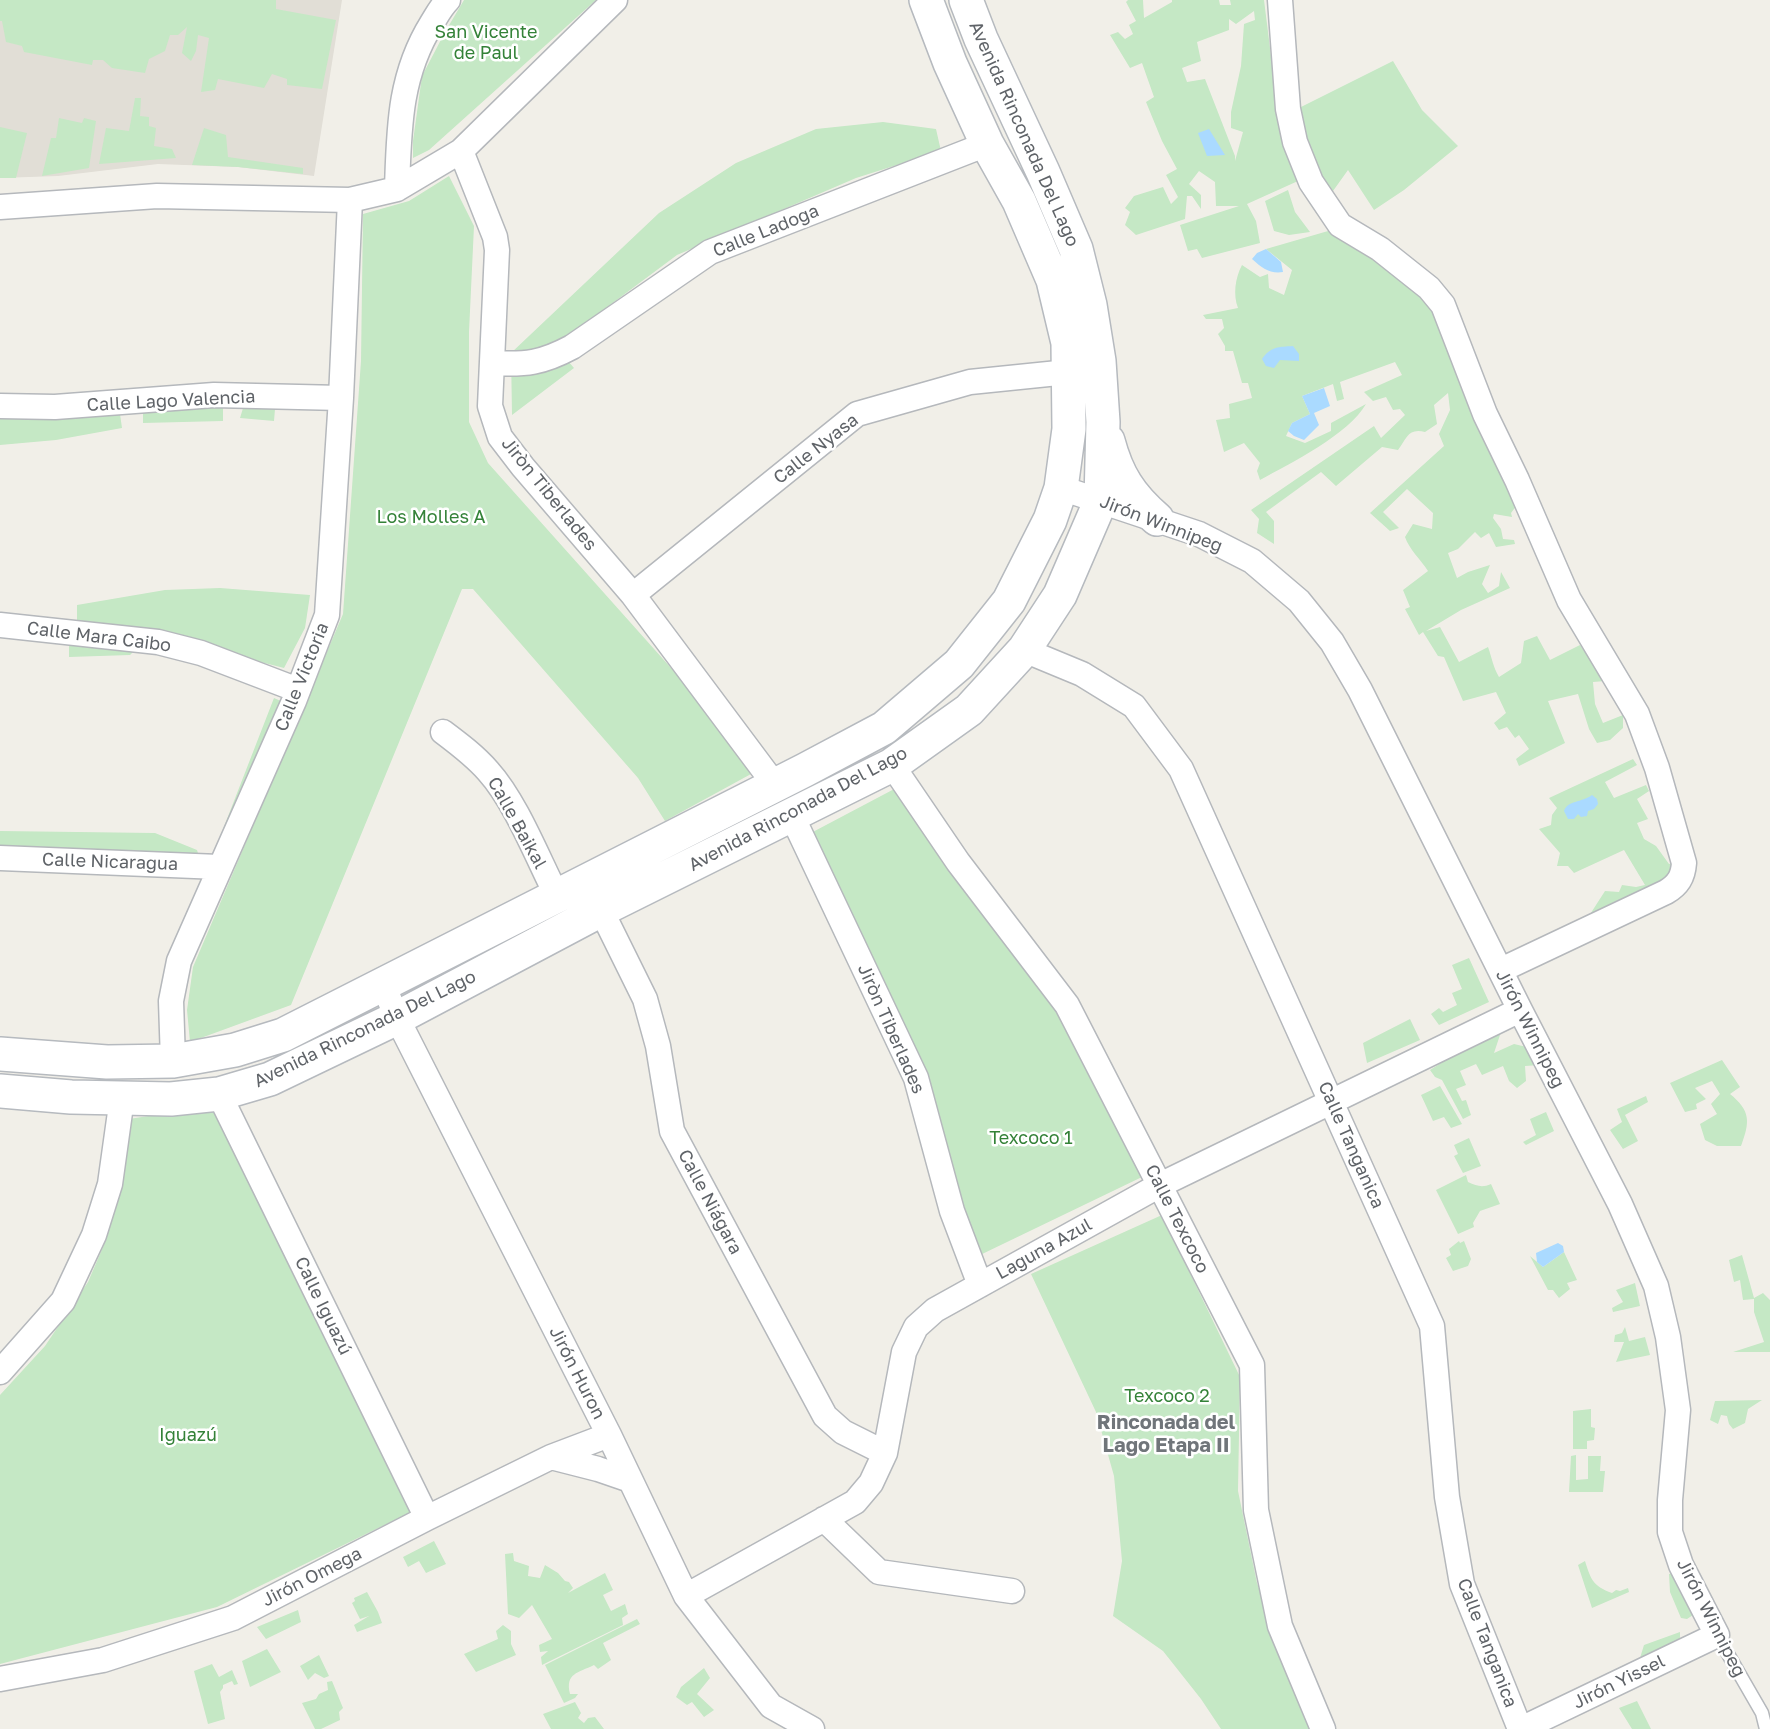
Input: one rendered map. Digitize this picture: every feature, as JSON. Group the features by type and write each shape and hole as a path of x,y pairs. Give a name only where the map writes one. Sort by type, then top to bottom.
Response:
{"street":[{"path":"397,189 399,120 409,70 426,34 447,0"},
{"path":"0,207 157,196 350,200 397,189 461,151 615,0"},
{"name":"Avenida Rinconada Del Lago","path":"0,1054 107,1062 173,1061 235,1050 283,1035 884,728 959,664 1009,601 1050,520 1061,488 1069,429 1068,343 1053,280 1019,201 987,144 950,63 926,0"},
{"name":"Avenida Rinconada Del Lago","path":"0,1091 71,1097 171,1099 219,1094 270,1079 397,1018 601,910 892,765 969,710 1024,650 1060,595 1101,500 1103,422 1099,361 1090,305 1076,249 981,39 966,0"},
{"path":"1280,0 1288,109 1295,142 1311,182 1340,225 1380,249 1429,288 1443,305 1485,414 1517,480 1569,600 1637,714 1657,768 1684,863 1682,877 1666,892 1501,970"},
{"name":"Calle Ladoga","path":"492,363 522,364 551,358 572,347 710,252 987,144"},
{"name":"Jiròn Tiberlades","path":"461,151 495,237 497,250 490,406 500,437 633,595 775,785"},
{"name":"Calle Victoria","path":"173,1061 171,1001 179,961 298,690 327,615 341,398 350,200"},
{"name":"Calle Nyasa","path":"633,595 857,414 970,382 1068,372"},
{"name":"Calle Lago Valencia","path":"0,406 55,407 214,395 341,398"},
{"path":"1103,422 1120,477 1141,506 1156,519"},
{"name":"Jirón Winnipeg","path":"1061,488 1198,534 1252,561 1299,601 1332,642 1360,690 1620,1204 1656,1286 1668,1337 1678,1410 1670,1500 1671,1532 1681,1565 1717,1635"},
{"name":"Calle Mara Caibo","path":"0,625 158,642 201,653 298,690"},
{"name":"Calle Tanganica","path":"1024,650 1082,674 1134,706 1181,769 1432,1326 1447,1497 1462,1584 1521,1729"},
{"name":"Calle Baikal","path":"443,732 470,752 496,781 557,896"},
{"name":"Calle Texcoco","path":"892,765 958,862 1067,1005 1252,1365 1256,1510 1280,1626 1323,1729"},
{"name":"Jiròn Tiberlades","path":"792,816 916,1078 952,1211 980,1285"},
{"name":"Calle Nicaragua","path":"0,858 219,867"},
{"name":"Calle Niágara","path":"601,910 645,999 658,1046 672,1131 825,1416 843,1432 885,1453"},
{"name":"Jirón Huron","path":"383,984 397,1018 609,1435 686,1596 771,1706 812,1729"},
{"name":"Laguna Azul","path":"686,1596 855,1502 871,1483 885,1453 904,1352 916,1327 935,1310 1160,1185 1520,1010"},
{"name":"Calle Iguazú","path":"219,1094 427,1518"},
{"path":"0,1372 63,1301 94,1236 110,1184 122,1098"},
{"name":"Jirón Omega","path":"0,1679 104,1660 234,1618 551,1457 609,1435"},
{"path":"551,1457 598,1468 630,1480"},
{"path":"824,1520 879,1572 1012,1591"},
{"name":"Jirón Yissel","path":"1521,1729 1717,1635"}],"lane":[{"name":"Jirón Winnipeg","path":"1717,1635 1762,1713 1766,1729"}],"shaded area":[{"path":"0,0 342,0 314,176 238,167 158,164 58,176 0,178"}],"green space":[{"path":"0,0 276,0 276,9 336,20 322,89 287,85 287,79 272,74 264,88 218,79 215,90 201,92 209,38 198,35 196,51 191,61 182,53 187,27 178,35 170,35 165,51 149,59 145,73 112,68 103,60 93,60 92,65 24,52 22,46 6,42 2,21 0,21"},
{"name":"San Vicente de Paul","path":"464,0 596,0 429,150 413,158 413,141 422,76"},
{"path":"1143,0 1144,18 1172,0 1219,0 1220,5 1231,5 1230,0 1264,0 1280,128 1298,181 1247,204 1256,221 1260,243 1202,258 1197,249 1188,251 1180,225 1239,206 1216,206 1215,182 1199,171 1189,184 1201,195 1201,209 1192,196 1187,196 1185,219 1136,235 1125,225 1130,212 1125,208 1134,196 1163,187 1171,204 1178,197 1166,175 1177,169 1162,141 1146,102 1154,97 1142,63 1130,68 1110,35 1118,32 1125,39 1133,34 1129,25 1136,21 1126,2","holes":["1254,11 1255,20 1244,24 1241,66 1231,112 1231,128 1243,132 1235,161 1205,79 1187,82 1182,68 1201,61 1197,42 1229,30 1229,19 1236,24"]},
{"path":"1393,61 1422,110 1458,146 1404,190 1374,210 1348,170 1333,191 1320,177 1295,110"},
{"path":"135,98 141,98 140,116 149,117 149,126 156,128 154,146 172,149 176,158 99,164 106,128 129,131"},
{"path":"59,118 82,123 84,118 96,121 89,168 42,176 51,138 56,138"},
{"path":"883,122 936,129 941,151 856,178 677,255 555,346 574,368 512,415 511,353 659,213 736,163 816,129"},
{"path":"0,127 27,133 16,178 0,178"},
{"path":"204,128 226,135 228,157 303,168 303,174 192,165"},
{"name":"Los Molles A","path":"449,176 474,226 469,332 469,422 488,463 713,715 751,774 665,821 638,778 473,589 462,589 291,1005 190,1042 187,1010 193,967 343,614 361,361 363,214 409,201"},
{"path":"1288,190 1295,212 1310,232 1289,235 1274,231 1265,201"},
{"path":"1335,229 1402,276 1430,304 1517,505 1511,513 1512,517 1494,514 1493,518 1501,529 1503,539 1514,540 1515,544 1496,547 1489,533 1481,538 1475,532 1458,549 1448,553 1457,578 1490,565 1482,584 1488,593 1499,586 1501,572 1510,588 1461,610 1426,631 1440,627 1459,662 1488,647 1499,677 1521,663 1524,641 1537,636 1550,660 1580,645 1605,681 1593,682 1595,704 1603,723 1623,715 1623,728 1610,740 1597,743 1589,729 1578,694 1548,701 1565,743 1519,766 1516,759 1529,749 1519,735 1515,738 1507,727 1499,730 1494,723 1506,713 1496,692 1463,701 1444,657 1438,656 1423,632 1419,635 1405,609 1410,607 1403,590 1428,571 1405,537 1413,524 1432,529 1433,513 1407,489 1383,512 1399,528 1390,531 1370,513 1444,446 1439,434 1450,410 1448,393 1434,405 1437,424 1425,432 1411,433 1398,450 1382,447 1336,486 1321,472 1266,512 1274,521 1274,544 1257,533 1259,519 1251,510 1374,426 1381,438 1405,415 1400,409 1393,410 1386,397 1373,401 1364,392 1402,375 1395,362 1340,382 1344,399 1337,401 1333,384 1302,396 1310,414 1292,423 1286,436 1305,443 1331,431 1331,423 1366,404 1347,426 1333,437 1260,480 1257,471 1260,463 1244,443 1224,452 1216,420 1230,418 1229,404 1252,398 1248,383 1242,383 1233,351 1225,351 1225,346 1218,334 1224,328 1222,319 1206,319 1203,315 1238,308 1236,287 1242,265 1260,277 1268,274 1269,288 1284,295 1292,270 1266,249"},
{"path":"244,405 275,409 274,421 240,418"},
{"path":"119,407 122,428 56,440 0,445 0,411"},
{"path":"223,407 223,421 143,423 143,409"},
{"path":"220,588 310,595 305,628 284,668 191,644 77,626 77,605 165,590"},
{"path":"69,638 137,648 130,655 69,657"},
{"path":"274,698 283,702 213,855"},
{"path":"1633,759 1637,765 1605,782 1614,798 1646,785 1649,791 1637,799 1648,819 1637,823 1644,839 1656,846 1669,864 1676,862 1670,880 1587,919 1605,891 1619,892 1622,885 1636,887 1645,885 1624,850 1574,873 1568,866 1557,866 1560,853 1539,829 1551,825 1552,815 1557,808 1549,798"},
{"name":"Texcoco 1","path":"898,787 1037,975 1084,1054 1142,1177 978,1256 927,1075 809,834"},
{"path":"0,831 155,833 197,850 201,863 0,846"},
{"path":"1469,958 1489,1002 1439,1025 1431,1014 1439,1008 1443,1012 1457,1005 1452,993 1462,989 1452,965"},
{"path":"1410,1019 1420,1040 1367,1063 1363,1043"},
{"path":"1501,1032 1494,1053 1514,1044 1531,1048 1540,1065 1525,1066 1526,1081 1517,1088 1509,1081 1503,1066 1482,1075 1476,1064 1460,1071 1466,1085 1456,1089 1462,1101 1466,1100 1471,1115 1463,1119 1442,1080 1435,1077 1430,1070 1460,1051"},
{"path":"1722,1060 1740,1087 1730,1094 1742,1106 1747,1117 1741,1146 1717,1146 1705,1140 1700,1124 1717,1114 1711,1104 1720,1094 1712,1081 1695,1088 1706,1099 1696,1104 1697,1109 1685,1112 1670,1083"},
{"path":"1440,1086 1462,1124 1451,1128 1444,1117 1433,1121 1421,1095"},
{"path":"1646,1096 1648,1102 1625,1115 1638,1141 1623,1149 1610,1130 1622,1122 1617,1109"},
{"name":"Iguazú","path":"213,1106 411,1512 217,1607 0,1664 0,1395 45,1346 88,1282 106,1240 115,1203 129,1119"},
{"path":"1546,1112 1554,1131 1526,1145 1523,1142 1536,1135 1530,1119"},
{"path":"1469,1138 1481,1166 1463,1173 1454,1156 1458,1154 1454,1145"},
{"path":"1466,1175 1468,1182 1474,1185 1491,1184 1500,1204 1480,1211 1473,1223 1474,1227 1458,1234 1436,1190"},
{"name":"Texcoco 2","path":"1162,1215 1240,1377 1238,1491 1257,1583 1281,1655 1312,1729 1221,1729 1201,1699 1163,1651 1113,1616 1122,1561 1114,1476 1096,1412 1031,1274"},
{"path":"1459,1241 1460,1243 1464,1241 1471,1259 1468,1266 1453,1271 1446,1258 1451,1255 1449,1249"},
{"path":"1564,1252 1577,1280 1567,1283 1570,1289 1559,1298 1553,1290 1548,1290 1530,1256 1543,1267"},
{"path":"1742,1255 1754,1298 1763,1293 1770,1300 1770,1352 1733,1352 1764,1342 1754,1312 1754,1299 1743,1300 1740,1280 1734,1282 1729,1260"},
{"path":"1635,1283 1640,1306 1613,1312 1612,1308 1623,1302 1616,1290"},
{"path":"1625,1327 1629,1341 1645,1337 1650,1355 1616,1362 1624,1342 1614,1342 1615,1335 1622,1333"},
{"path":"1762,1400 1748,1409 1745,1423 1733,1429 1727,1416 1721,1415 1718,1424 1710,1420 1715,1401"},
{"path":"1591,1409 1591,1427 1595,1428 1594,1440 1587,1441 1587,1449 1573,1449 1573,1411"},
{"path":"1576,1455 1576,1480 1588,1479 1588,1456 1601,1456 1600,1471 1605,1471 1603,1492 1569,1492 1571,1456"},
{"path":"434,1541 446,1564 426,1573 419,1561 408,1567 403,1557"},
{"path":"513,1553 514,1561 529,1566 528,1576 540,1578 545,1565 558,1573 573,1588 568,1593 605,1573 613,1590 603,1595 611,1611 625,1604 628,1614 622,1618 623,1625 542,1665 541,1657 548,1651 540,1652 539,1645 552,1639 532,1605 519,1618 508,1614 505,1554"},
{"path":"1585,1561 1591,1578 1601,1588 1612,1593 1628,1588 1629,1592 1592,1608 1578,1565"},
{"path":"1679,1571 1699,1611 1687,1619 1681,1618 1670,1592 1669,1574"},
{"path":"367,1592 382,1623 357,1632 354,1625 369,1616 360,1619 352,1603 355,1601 354,1598"},
{"path":"298,1610 301,1622 266,1639 257,1627"},
{"path":"637,1619 640,1624 603,1643 611,1660 598,1669 594,1665 571,1678 570,1694 578,1694 564,1703 545,1665"},
{"path":"503,1625 511,1631 511,1644 516,1655 476,1672 464,1654 498,1639 496,1631"},
{"path":"1680,1632 1680,1642 1651,1662 1640,1658 1644,1645"},
{"path":"267,1649 281,1672 250,1687 242,1661"},
{"path":"319,1655 329,1676 324,1678 315,1673 308,1680 300,1666"},
{"path":"212,1664 219,1677 232,1670 238,1684 234,1685 232,1681 223,1685 220,1692 225,1719 208,1724 194,1671"},
{"path":"704,1668 710,1678 697,1694 714,1710 704,1717 692,1702 687,1705 676,1697 681,1687"},
{"path":"332,1681 343,1708 339,1712 340,1720 321,1729 315,1729 302,1703 316,1699 319,1694 328,1690 327,1682"},
{"path":"1637,1701 1651,1729 1632,1729 1619,1708"},
{"path":"575,1702 581,1713 578,1718 584,1723 588,1718 595,1717 604,1729 551,1729 543,1714"}],"water":[{"path":"1209,129 1225,155 1207,156 1198,133"},
{"path":"1266,249 1281,262 1283,272 1266,270 1252,259 1257,253"},
{"path":"1293,346 1299,354 1299,361 1280,360 1274,368 1266,366 1262,359 1272,349"},
{"path":"1324,388 1330,406 1314,413 1319,425 1304,440 1294,436 1288,431 1292,423 1310,414 1302,396"},
{"path":"1592,795 1597,799 1598,804 1594,809 1588,811 1587,816 1581,817 1578,814 1574,819 1568,819 1564,811 1566,807"},
{"path":"1558,1243 1563,1246 1564,1252 1543,1267 1537,1262 1536,1253"}],"district":[{"name":"Rinconada del Lago Etapa II","path":"1166,1434"}]}
